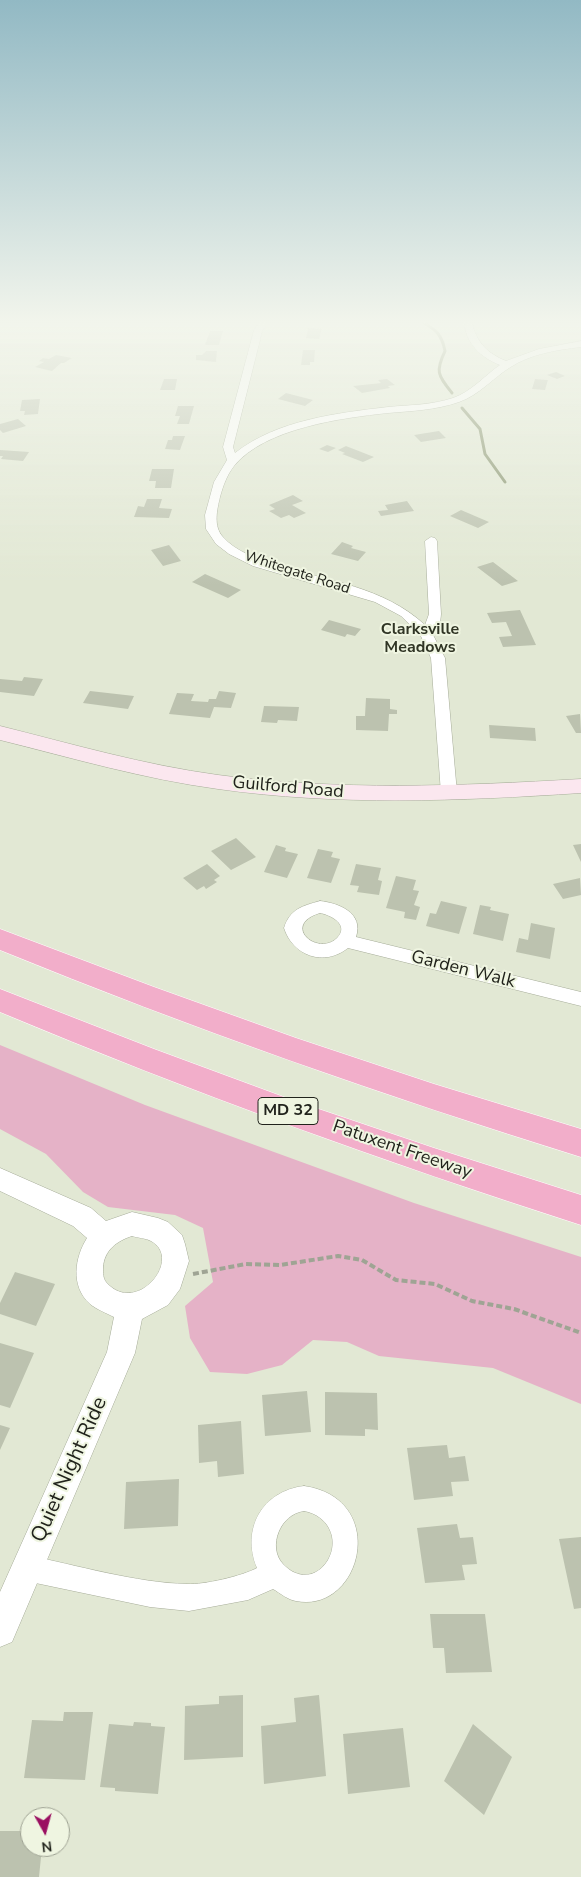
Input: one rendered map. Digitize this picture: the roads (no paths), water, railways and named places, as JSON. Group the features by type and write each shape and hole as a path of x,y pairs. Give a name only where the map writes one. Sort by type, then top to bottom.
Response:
{"highway":[{"path":"0,939 196,1015 370,1075 581,1143"},
{"name":"Patuxent Freeway","path":"0,1000 188,1074 350,1133 581,1210"}],"main road":[{"name":"Guilford Road","path":"0,733 128,765 216,781 263,787 347,793 449,793 581,786"}],"street":[{"path":"232,459 228,447 238,411"},
{"name":"Whitegate Road","path":"386,411 307,423 261,441 232,459 223,472 219,484 212,514 213,531 227,547 259,564 380,600 414,620 426,632 435,644 438,658 449,793"},
{"path":"426,632 432,624 435,614 431,542"},
{"name":"Garden Walk","path":"346,940 581,999"},
{"path":"0,1179 82,1217 105,1236"},
{"path":"132,1224 145,1225 158,1230 168,1239 174,1249 176,1264 174,1275 162,1292 149,1301 129,1306 121,1306 107,1300 97,1292 90,1277 90,1263 95,1247 105,1236 116,1229 132,1224"},
{"name":"Quiet Night Ride","path":"0,1630 121,1353 129,1306"},
{"path":"26,1568 141,1592 188,1598 248,1587 274,1574"}],"waterway":[{"path":"464,411 480,429 485,454 505,482"}],"district":[{"name":"Clarksville Meadows","path":"420,639"}]}
